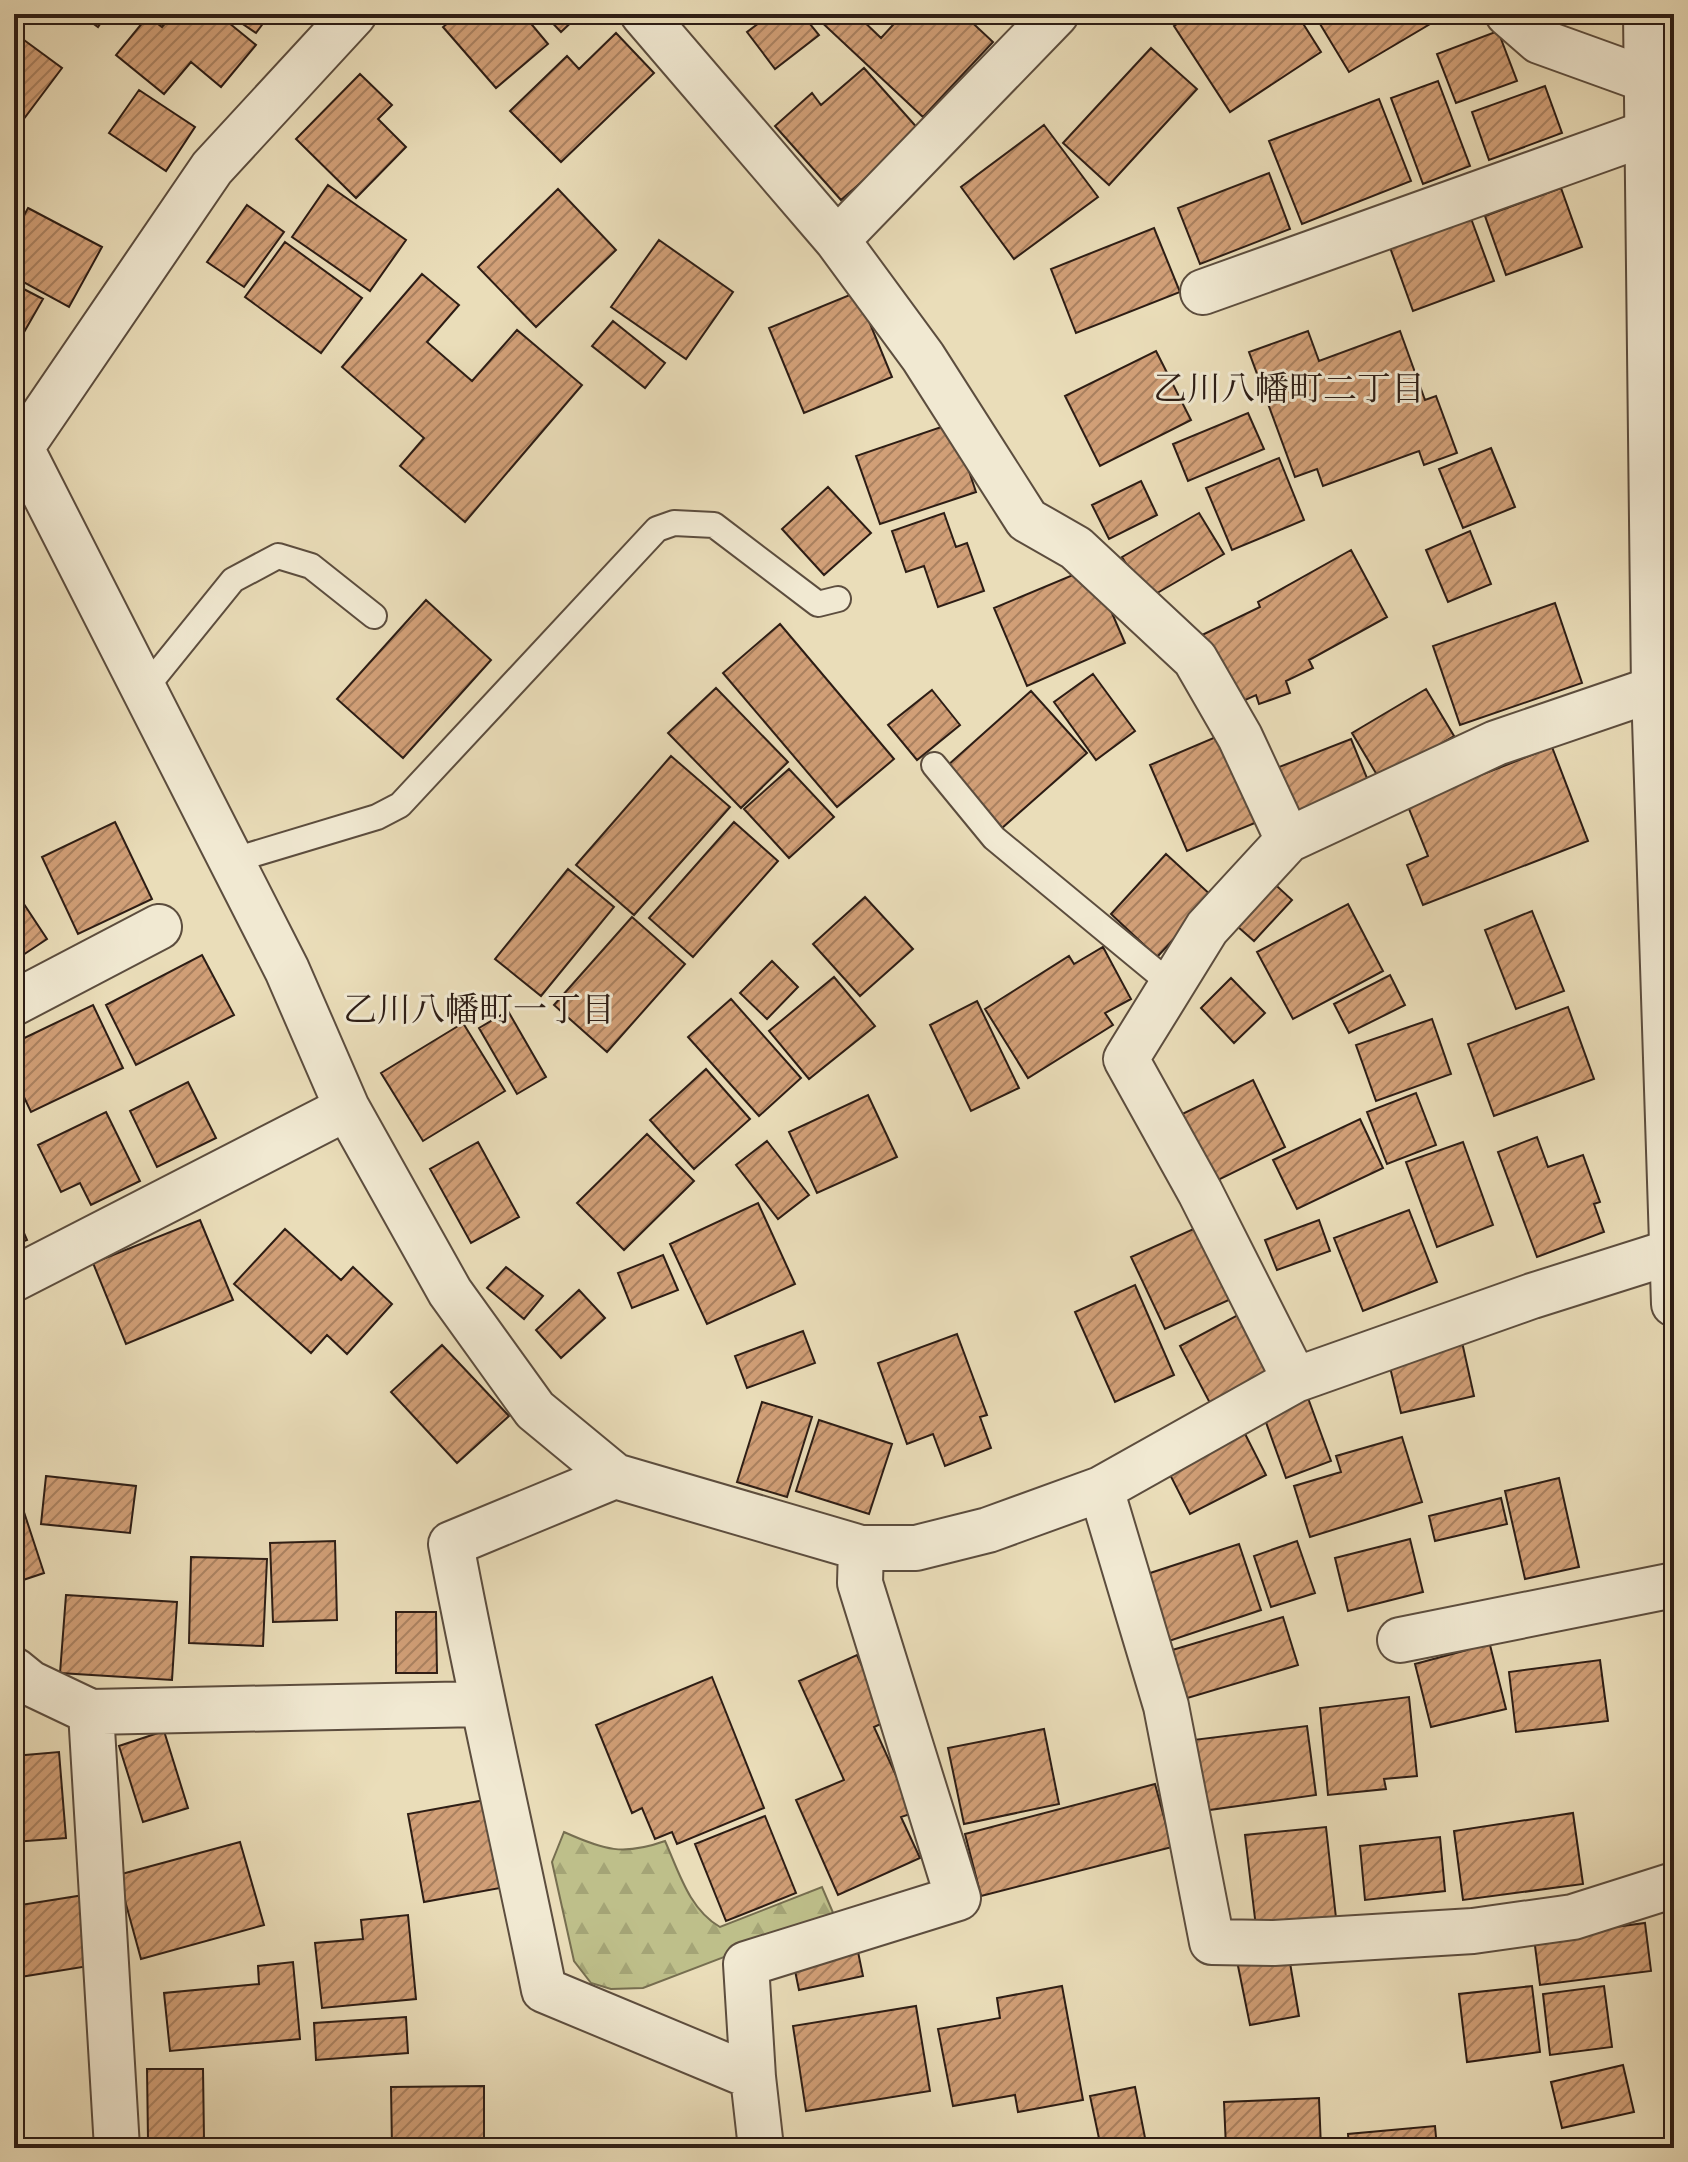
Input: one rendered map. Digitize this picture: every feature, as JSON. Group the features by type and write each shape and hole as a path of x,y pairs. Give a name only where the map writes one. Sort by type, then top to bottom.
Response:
{"street":[{"path":"354,14 212,168 18,453 287,970 347,1108 450,1292 535,1410 615,1476 861,1548 931,1545 988,1530 1101,1489 1295,1380 1532,1296 1671,1252"},
{"path":"643,14 837,240 923,357 1027,520 1076,548 1195,659 1240,737 1288,840"},
{"path":"837,240 1056,14"},
{"path":"1508,14 1539,41 1654,116"},
{"path":"1646,14 1654,116 1663,511 1654,689 1669,1032 1674,1304"},
{"path":"1203,292 1654,116"},
{"path":"1295,1380 1200,1192 1126,1059 1207,928 1288,840 1496,743 1654,689"},
{"path":"14,1003 159,927"},
{"path":"14,1279 347,1108"},
{"path":"615,1476 451,1544 481,1704 494,1748 544,1990 753,2077"},
{"path":"1101,1489 1166,1706 1212,1942 1274,1943 1473,1931 1573,1917 1674,1885"},
{"path":"761,2148 746,1964 958,1898 860,1583 861,1548"},
{"path":"1400,1640 1674,1585"},
{"path":"14,1670 30,1683 91,1712 481,1704"},
{"path":"91,1712 117,2148"}],"lane":[{"path":"231,861 377,817 400,805 657,529 674,523 714,525 818,604 838,599"},
{"path":"144,690 233,580 278,556 311,566 374,616"},
{"path":"934,765 994,838 1172,985"}],"green space":[{"path":"564,1832 614,1849 650,1846 665,1841 693,1900 720,1927 822,1887 834,1915 643,1988 611,1989 591,1983 574,1961 552,1862"}],"building":[{"path":"80,14 107,14 98,27"},
{"path":"173,14 218,14 256,45 221,87 191,62 164,94 116,55 148,16 162,27"},
{"path":"228,14 270,14 256,33"},
{"path":"459,14 523,14 548,44 496,88 443,27"},
{"path":"544,14 580,14 561,32"},
{"path":"771,14 802,14 819,35 775,69 747,32"},
{"path":"819,14 856,14 881,38 903,14 963,14 993,42 923,117 816,17"},
{"path":"1192,14 1297,14 1321,52 1230,112 1174,26"},
{"path":"1314,14 1447,14 1349,72"},
{"path":"1498,31 1517,81 1456,103 1437,54"},
{"path":"616,33 654,73 561,162 510,111 567,56 579,69"},
{"path":"24,40 62,68 14,132 14,53"},
{"path":"1151,48 1197,89 1109,185 1063,143"},
{"path":"864,68 920,131 841,200 775,126 812,93 821,105"},
{"path":"360,74 392,105 378,119 406,147 356,198 296,139"},
{"path":"1438,81 1470,166 1423,184 1391,98"},
{"path":"1545,86 1562,133 1489,160 1472,112"},
{"path":"139,90 195,127 166,171 109,133"},
{"path":"1379,99 1411,181 1302,224 1269,141"},
{"path":"1044,125 1098,197 1014,259 961,187"},
{"path":"1269,173 1290,229 1200,264 1178,208"},
{"path":"328,185 406,240 370,291 292,237"},
{"path":"1561,188 1582,247 1506,275 1485,216"},
{"path":"558,189 616,250 536,327 478,267"},
{"path":"247,205 284,232 244,287 207,262"},
{"path":"28,208 102,247 69,307 14,277 14,234"},
{"path":"1469,213 1494,281 1413,311 1388,242"},
{"path":"1154,228 1180,292 1076,333 1051,269"},
{"path":"659,240 733,292 686,359 611,307"},
{"path":"285,242 362,298 321,353 245,297"},
{"path":"422,274 459,305 427,342 472,381 517,330 582,385 465,522 400,466 424,438 342,367"},
{"path":"14,284 43,299 15,348 14,348"},
{"path":"857,292 892,377 804,413 769,328"},
{"path":"613,321 665,363 645,388 592,346"},
{"path":"1308,331 1319,361 1400,331 1425,400 1436,396 1457,453 1424,465 1419,451 1323,486 1317,469 1295,477 1249,352"},
{"path":"1156,351 1191,420 1100,466 1065,396"},
{"path":"1248,413 1264,449 1188,481 1173,444"},
{"path":"953,423 976,492 880,524 856,456"},
{"path":"1491,448 1515,507 1463,528 1439,469"},
{"path":"1279,458 1304,520 1232,550 1206,488"},
{"path":"1141,481 1157,515 1109,539 1092,505"},
{"path":"828,487 871,533 824,575 782,529"},
{"path":"944,513 956,547 967,543 984,591 938,607 924,566 906,572 892,531"},
{"path":"1199,513 1224,554 1147,599 1122,557"},
{"path":"1470,531 1491,584 1448,602 1426,550"},
{"path":"1351,550 1387,617 1309,660 1313,668 1286,681 1290,693 1259,704 1256,695 1232,706 1200,636 1260,607 1258,602"},
{"path":"1092,567 1125,643 1027,686 994,608"},
{"path":"426,600 491,660 403,758 337,699"},
{"path":"1555,603 1582,683 1460,725 1433,646"},
{"path":"780,624 894,759 837,807 723,673"},
{"path":"1093,674 1135,731 1096,760 1054,702"},
{"path":"716,688 788,762 741,808 668,733"},
{"path":"1426,689 1454,736 1380,780 1352,733"},
{"path":"932,690 960,725 917,760 888,725"},
{"path":"1031,691 1087,753 1002,828 947,766"},
{"path":"1230,731 1267,818 1187,851 1150,765"},
{"path":"1351,739 1369,783 1291,813 1274,769"},
{"path":"1552,747 1588,841 1423,905 1407,865 1428,856 1407,804"},
{"path":"671,756 730,807 634,915 576,865"},
{"path":"789,769 834,817 789,858 744,809"},
{"path":"115,822 152,899 78,934 42,857"},
{"path":"734,822 778,861 693,957 649,918"},
{"path":"1166,854 1213,897 1157,957 1111,914"},
{"path":"568,869 614,907 541,996 495,959"},
{"path":"1267,877 1292,900 1254,941 1229,919"},
{"path":"14,889 47,939 14,961"},
{"path":"865,897 913,949 860,996 813,944"},
{"path":"1348,904 1383,971 1293,1019 1257,952"},
{"path":"1532,911 1564,991 1516,1009 1485,930"},
{"path":"632,917 685,964 607,1052 554,1005"},
{"path":"1103,947 1131,999 1105,1013 1113,1025 1028,1078 985,1009 1069,956 1074,964"},
{"path":"202,955 234,1015 136,1065 106,1005"},
{"path":"772,961 798,987 767,1019 740,993"},
{"path":"1390,975 1405,1005 1349,1033 1334,1004"},
{"path":"834,977 875,1026 809,1079 769,1031"},
{"path":"1231,978 1265,1013 1234,1043 1201,1008"},
{"path":"731,999 801,1078 759,1116 688,1037"},
{"path":"977,1001 1019,1088 971,1111 930,1025"},
{"path":"93,1005 123,1068 31,1112 14,1076 14,1043"},
{"path":"1568,1007 1594,1079 1494,1116 1468,1044"},
{"path":"508,1011 546,1077 517,1094 479,1028"},
{"path":"1432,1019 1451,1074 1376,1101 1356,1045"},
{"path":"463,1023 505,1091 423,1141 381,1073"},
{"path":"706,1069 750,1119 694,1169 650,1120"},
{"path":"1253,1080 1285,1147 1208,1185 1176,1117"},
{"path":"188,1082 216,1138 157,1167 130,1111"},
{"path":"1416,1093 1436,1145 1387,1164 1367,1112"},
{"path":"868,1095 897,1157 817,1193 789,1132"},
{"path":"106,1112 140,1181 91,1205 80,1183 61,1192 38,1145"},
{"path":"1360,1119 1383,1168 1297,1209 1273,1160"},
{"path":"647,1134 694,1181 624,1250 577,1203"},
{"path":"1537,1137 1548,1167 1583,1155 1600,1202 1594,1204 1604,1232 1537,1257 1498,1152"},
{"path":"767,1141 809,1195 778,1219 736,1165"},
{"path":"478,1142 519,1217 471,1243 430,1169"},
{"path":"1463,1142 1493,1225 1437,1247 1406,1162"},
{"path":"758,1203 795,1284 707,1324 670,1244"},
{"path":"14,1210 27,1240 14,1245"},
{"path":"1409,1210 1437,1282 1363,1311 1334,1238"},
{"path":"200,1220 233,1300 126,1344 93,1263"},
{"path":"1319,1220 1330,1251 1277,1270 1265,1240"},
{"path":"1198,1227 1231,1299 1165,1329 1131,1257"},
{"path":"285,1229 341,1280 353,1267 392,1304 347,1354 327,1335 311,1353 234,1284"},
{"path":"663,1255 678,1290 632,1308 618,1273"},
{"path":"506,1267 543,1296 524,1319 487,1288"},
{"path":"1135,1285 1174,1375 1115,1402 1075,1312"},
{"path":"579,1290 605,1318 561,1358 536,1330"},
{"path":"1251,1308 1282,1368 1211,1405 1180,1346"},
{"path":"803,1331 815,1363 747,1388 735,1356"},
{"path":"957,1334 987,1415 980,1417 991,1448 945,1466 933,1434 907,1444 878,1363"},
{"path":"1462,1342 1474,1396 1401,1413 1388,1359"},
{"path":"442,1345 509,1416 457,1463 391,1392"},
{"path":"1308,1398 1331,1461 1286,1478 1263,1414"},
{"path":"762,1402 812,1417 787,1497 737,1482"},
{"path":"819,1420 892,1444 869,1514 796,1491"},
{"path":"1240,1424 1266,1475 1190,1514 1164,1463"},
{"path":"1402,1437 1422,1502 1310,1537 1294,1486 1341,1472 1336,1456"},
{"path":"46,1476 136,1486 130,1533 41,1524"},
{"path":"1559,1478 1579,1567 1525,1579 1505,1491"},
{"path":"1501,1498 1507,1524 1435,1541 1429,1516"},
{"path":"21,1503 44,1573 14,1583 14,1506"},
{"path":"1410,1539 1423,1592 1348,1611 1335,1558"},
{"path":"335,1541 337,1620 273,1622 270,1543"},
{"path":"1297,1541 1315,1593 1271,1607 1254,1556"},
{"path":"1239,1544 1261,1610 1163,1643 1141,1576"},
{"path":"191,1557 267,1559 263,1646 189,1643"},
{"path":"66,1595 177,1602 172,1680 60,1673"},
{"path":"396,1612 436,1612 437,1673 396,1673"},
{"path":"1283,1617 1298,1665 1184,1699 1169,1651"},
{"path":"1487,1633 1506,1709 1431,1727 1415,1664 1467,1650 1465,1638"},
{"path":"857,1655 887,1721 874,1727 913,1813 901,1817 920,1858 838,1895 796,1800 844,1780 799,1681"},
{"path":"1600,1660 1608,1721 1516,1732 1509,1672"},
{"path":"712,1677 764,1808 677,1844 672,1832 655,1839 642,1808 632,1813 596,1725"},
{"path":"1409,1697 1417,1776 1384,1779 1386,1789 1328,1795 1320,1708"},
{"path":"1307,1726 1316,1795 1202,1811 1193,1740"},
{"path":"1044,1729 1059,1804 964,1824 948,1748"},
{"path":"164,1731 188,1808 143,1822 119,1746"},
{"path":"59,1752 66,1838 14,1842 14,1756"},
{"path":"1155,1784 1172,1847 981,1896 965,1834"},
{"path":"485,1800 500,1888 424,1902 408,1814"},
{"path":"1573,1813 1583,1884 1463,1900 1454,1831"},
{"path":"765,1816 796,1893 726,1921 695,1844"},
{"path":"1326,1827 1336,1918 1256,1927 1245,1835"},
{"path":"1440,1837 1445,1891 1365,1900 1360,1846"},
{"path":"240,1842 264,1925 141,1959 118,1875"},
{"path":"84,1895 95,1965 14,1978 14,1906"},
{"path":"408,1915 416,1999 322,2008 315,1943 363,1939 361,1920"},
{"path":"1645,1923 1651,1971 1540,1985 1534,1938"},
{"path":"857,1947 863,1976 799,1990 793,1961"},
{"path":"1288,1951 1299,2016 1250,2025 1237,1961"},
{"path":"293,1962 300,2039 170,2051 164,1993 259,1984 258,1966"},
{"path":"1062,1986 1083,2100 1018,2112 1015,2095 953,2106 938,2029 1000,2018 997,1998"},
{"path":"1532,1986 1540,2052 1467,2062 1459,1994"},
{"path":"1604,1986 1612,2047 1550,2055 1543,1994"},
{"path":"916,2006 930,2091 806,2111 793,2026"},
{"path":"406,2017 408,2053 316,2060 314,2023"},
{"path":"1623,2065 1634,2112 1562,2128 1551,2082"},
{"path":"147,2069 203,2069 204,2138 148,2139"},
{"path":"484,2086 484,2148 392,2148 391,2087"},
{"path":"1135,2087 1147,2148 1075,2148 1100,2143 1090,2096"},
{"path":"1319,2098 1321,2148 1226,2148 1224,2102"},
{"path":"1435,2126 1437,2148 1349,2148 1348,2134"},
{"path":"676,2141 733,2148 675,2148"},
{"path":"265,2144 265,2148 180,2148 180,2146"}],"district":[{"name":"乙川八幡町二丁目","path":"1289,390"},
{"name":"乙川八幡町一丁目","path":"479,1011"}]}
